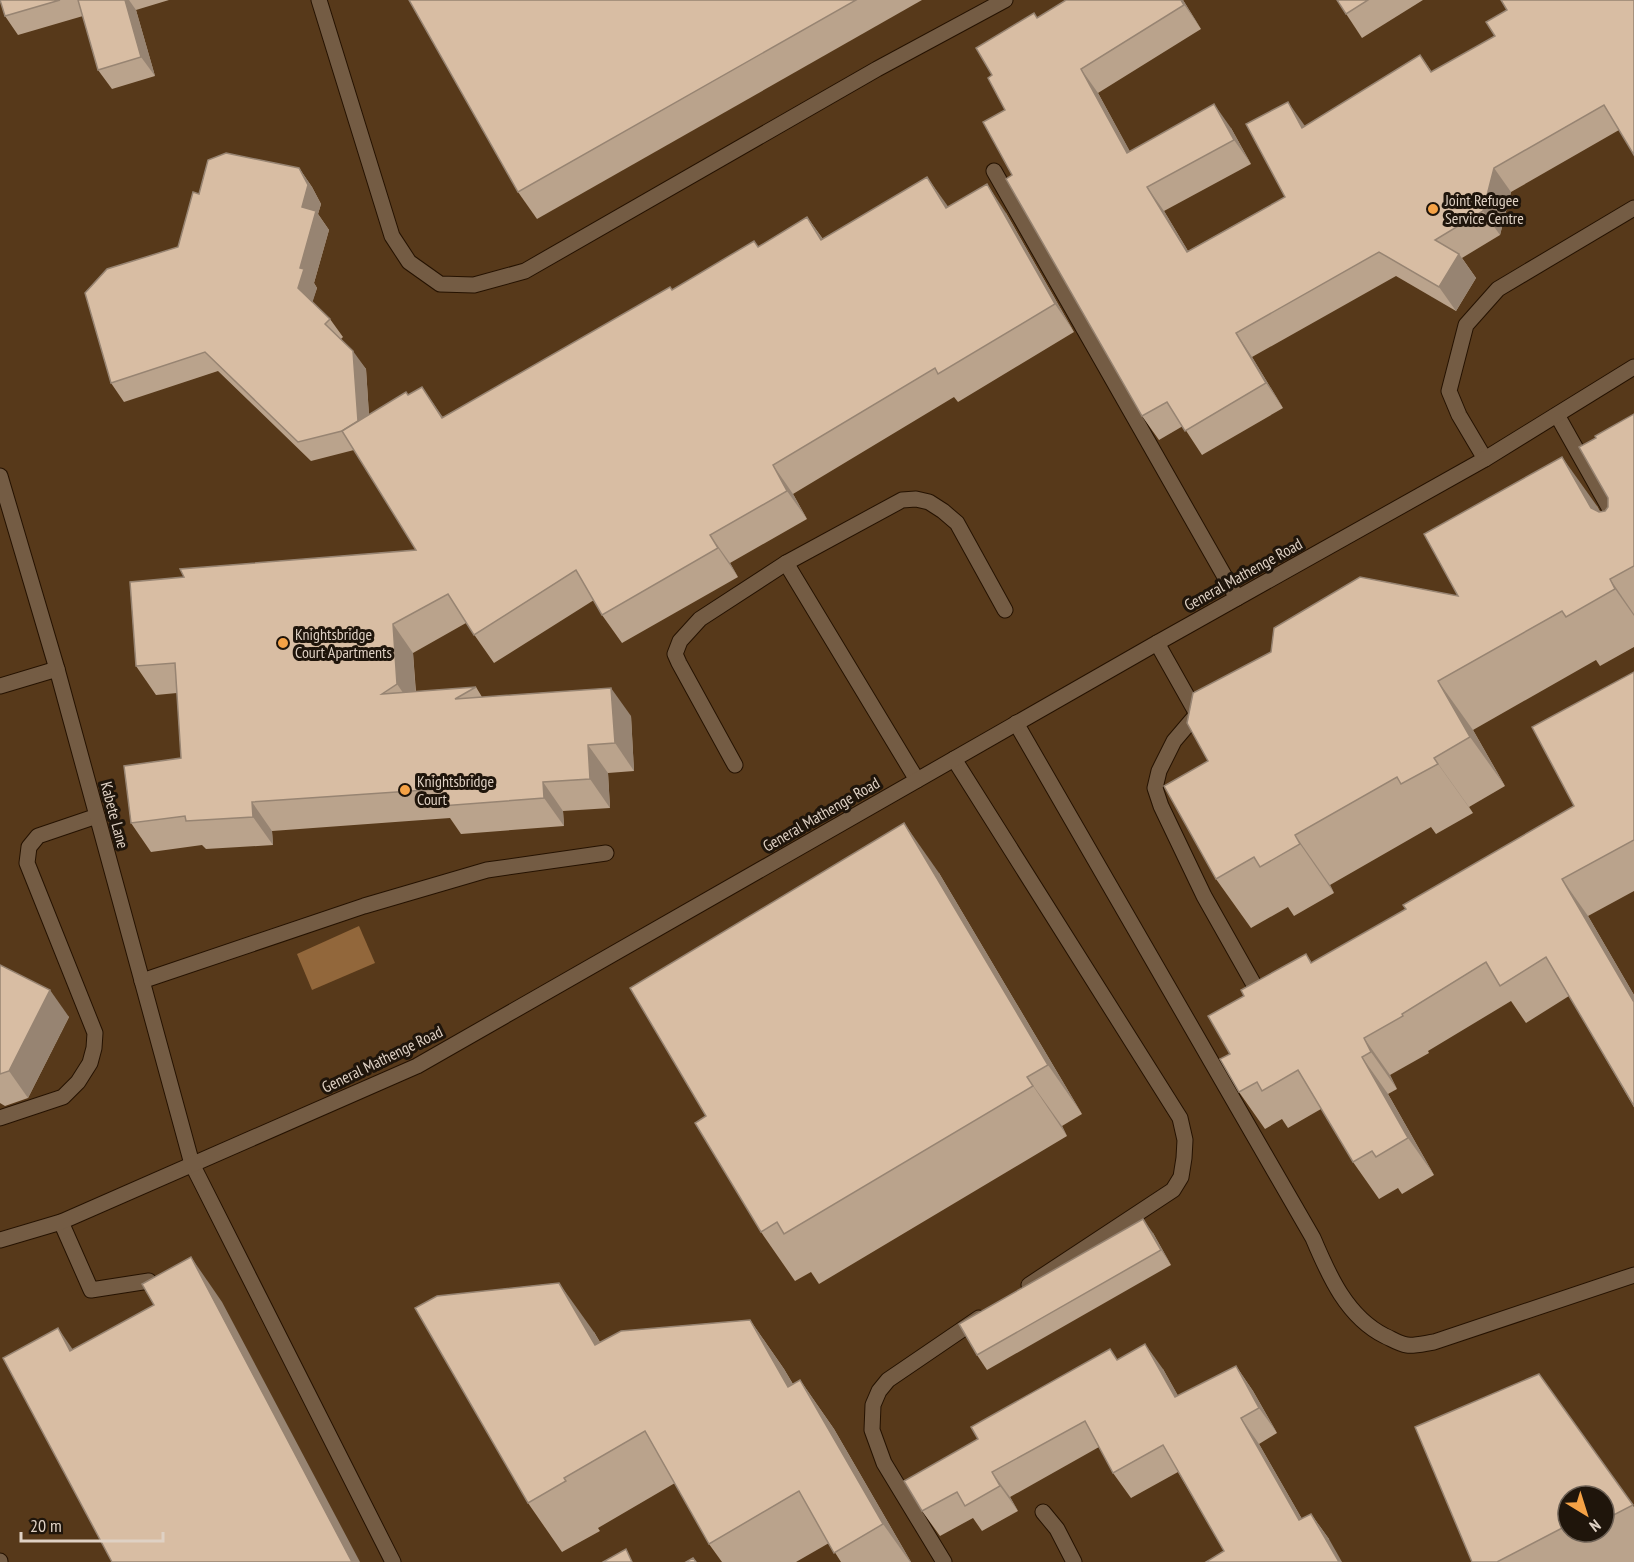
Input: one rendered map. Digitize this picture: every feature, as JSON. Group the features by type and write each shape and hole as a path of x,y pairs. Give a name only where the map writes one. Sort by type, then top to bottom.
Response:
{"street":[{"path":"319,0 392,236 409,262 440,284 474,285 525,271 877,69 1005,0"},
{"path":"994,171 1237,598"},
{"path":"1485,459 1459,415 1449,391 1466,325 1498,289 1634,207"},
{"name":"General Mathenge Road","path":"0,1240 62,1222 417,1066 1016,723 1485,459 1634,367"},
{"path":"1557,415 1634,552"},
{"name":"Kabete Lane","path":"0,476 57,669 192,1164 393,1562"},
{"path":"735,765 675,654 680,641 700,619 786,563 902,500 916,499 929,502 957,523 1005,610"},
{"path":"786,563 917,780"},
{"path":"1157,643 1197,714"},
{"path":"0,686 57,669"},
{"path":"1216,702 1197,714 1174,741 1159,771 1155,788 1161,806 1204,896 1261,997"},
{"path":"1016,723 1313,1238 1327,1271 1346,1303 1366,1325 1406,1345 1434,1342 1634,1275"},
{"path":"954,759 1180,1118 1185,1140 1181,1178 1173,1190 1016,1294"},
{"path":"0,1118 63,1097 78,1082 90,1064 95,1033 27,863 29,847 38,836 97,816"},
{"path":"142,981 364,906 487,870 606,853"},
{"path":"62,1222 91,1290 148,1281"},
{"path":"944,1562 884,1463 872,1430 873,1405 879,1391 888,1380 996,1307"},
{"path":"1043,1512 1057,1529 1074,1562"}],"shaded area":[{"path":"0,0 1634,0 1634,1562 0,1562"},
{"path":"359,926 375,963 312,990 297,954"}],"building":[{"path":"0,0 60,0 5,16"},
{"path":"78,0 125,0 141,57 98,70"},
{"path":"409,0 856,0 518,192"},
{"path":"1066,0 1181,0 1184,5 1081,69 1127,153 1214,104 1234,140 1147,187 1187,252 1285,197 1246,124 1288,102 1302,128 1420,55 1431,72 1495,36 1486,22 1507,10 1501,0 1634,0 1634,155 1604,105 1494,168 1483,211 1435,240 1459,254 1439,287 1379,252 1236,333 1266,383 1185,431 1167,402 1142,416 1006,179 1012,175 983,122 1005,110 988,78 992,75 976,48 1034,13 1037,18"},
{"path":"1337,0 1368,0 1346,14"},
{"path":"226,153 299,168 308,185 302,207 316,211 300,268 304,269 298,288 330,319 325,324 353,351 358,421 342,431 298,442 205,352 111,383 85,293 107,269 178,247 193,192 199,194 208,160"},
{"path":"927,177 946,208 987,184 1055,304 938,374 935,368 773,465 787,491 710,535 718,548 602,615 576,570 474,635 448,594 393,624 397,684 382,694 476,687 455,699 611,688 615,743 588,745 590,779 543,782 544,798 441,806 440,789 252,802 253,817 186,821 185,816 131,823 124,766 181,758 175,663 136,666 130,582 184,577 180,569 416,550 342,431 406,392 408,395 422,387 442,418 670,287 672,290 754,241 758,247 807,217 821,240"},
{"path":"1634,414 1634,566 1610,579 1615,589 1566,617 1562,611 1438,681 1470,737 1434,758 1438,764 1401,784 1397,777 1295,835 1300,844 1260,867 1254,857 1216,879 1164,786 1208,761 1187,723 1193,693 1271,652 1274,628 1360,577 1458,596 1424,534 1562,457 1591,508 1599,512 1605,511 1608,507 1608,498 1579,447"},
{"path":"1634,672 1634,840 1562,879 1634,1002 1634,1106 1546,957 1500,986 1486,962 1402,1014 1403,1016 1364,1038 1371,1052 1362,1057 1408,1138 1376,1157 1372,1151 1353,1162 1298,1070 1262,1091 1257,1082 1239,1092 1220,1059 1230,1054 1208,1016 1244,996 1241,990 1306,954 1311,963 1406,909 1403,905 1574,806 1532,727"},
{"path":"904,823 1048,1065 1027,1077 1033,1086 784,1234 777,1222 761,1232 695,1123 706,1116 630,988"},
{"path":"0,965 50,990 9,1071 0,1074"},
{"path":"1143,1219 1161,1250 977,1355 959,1324"},
{"path":"191,1257 352,1562 112,1562 3,1358 58,1328 70,1351 154,1305 142,1284"},
{"path":"559,1283 595,1345 621,1331 750,1320 788,1387 800,1380 883,1524 834,1553 799,1491 709,1544 645,1431 564,1478 566,1481 528,1503 415,1308 437,1296"},
{"path":"1145,1344 1175,1397 1236,1366 1259,1408 1241,1418 1299,1520 1311,1514 1339,1562 1206,1562 1224,1551 1163,1445 1113,1473 1085,1421 992,1472 1000,1486 965,1506 957,1492 922,1511 904,1481 978,1439 971,1427 1110,1349 1117,1360"},
{"path":"1539,1374 1633,1505 1616,1514 1616,1484 1556,1484 1556,1531 1497,1562 1472,1562 1415,1427"},
{"path":"626,1549 632,1562 603,1562"}],"place":[{"name":"Joint Refugee Service Centre","path":"1433,209"},
{"name":"Knightsbridge Court Apartments","path":"283,643"},
{"name":"Knightsbridge Court","path":"405,790"}]}
